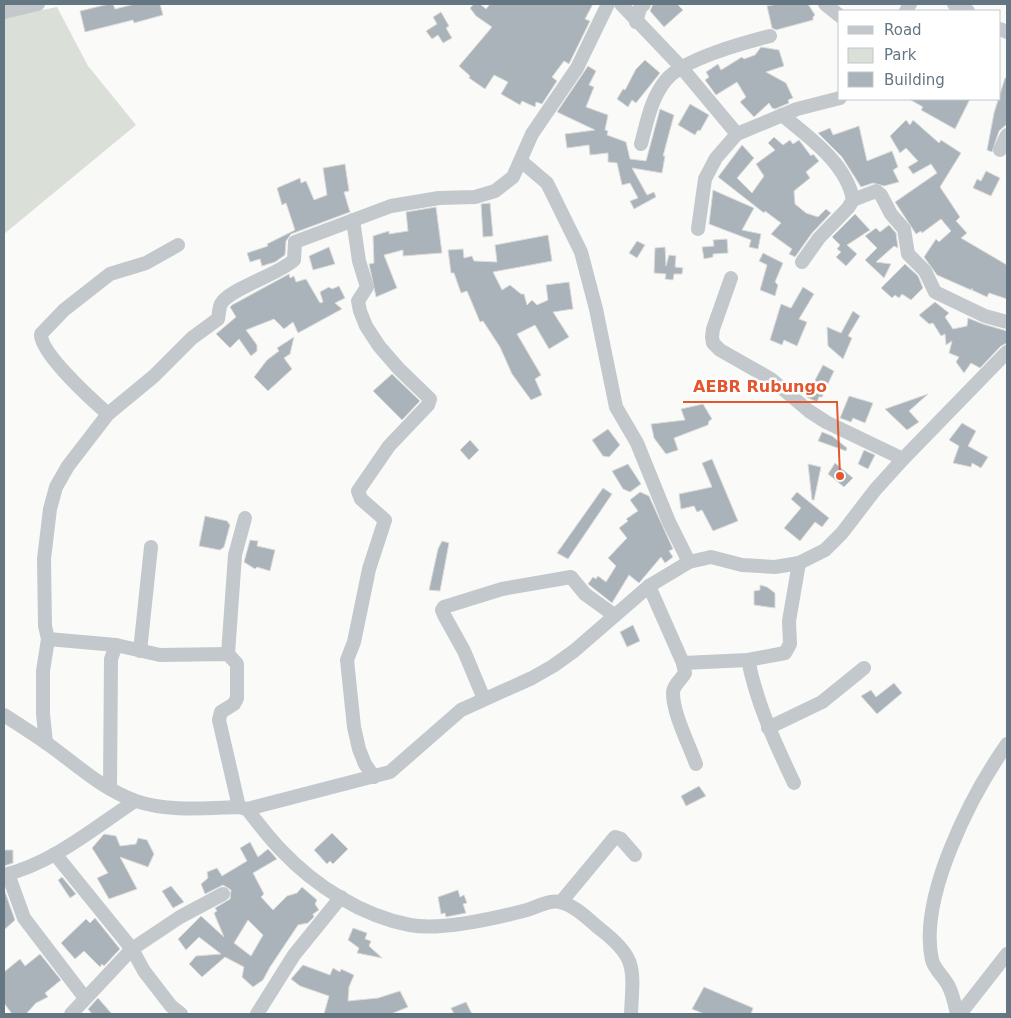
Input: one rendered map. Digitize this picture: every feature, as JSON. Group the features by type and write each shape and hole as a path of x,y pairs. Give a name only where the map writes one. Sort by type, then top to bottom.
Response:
{"street":[{"path":"4,12 38,4"},
{"path":"46,743 42,691 48,639 45,626 44,559 50,509 56,487 68,466 108,414 154,376 192,338 218,319 221,303 229,294 285,269 294,260 295,242 353,220 412,201 485,195 495,191 513,177 532,134 581,61 608,4"},
{"path":"621,4 636,22 681,67 737,134"},
{"path":"636,22 640,8 644,4"},
{"path":"825,4 838,14"},
{"path":"954,4 966,10"},
{"path":"641,144 657,94 666,80 681,67 744,42 770,36"},
{"path":"698,229 705,179 716,158 737,134 782,115 838,99"},
{"path":"782,115 837,166 851,185 853,200"},
{"path":"1000,150 1007,135"},
{"path":"521,161 547,183 580,252 596,309 616,407 637,443 669,522 689,562"},
{"path":"802,262 853,200 876,191 881,194 891,214 904,228 908,254 926,272 932,288 939,296 985,316 1007,322"},
{"path":"353,220 359,261 367,284 366,290 358,301 363,318 378,346 430,399 428,405 389,446 358,491 361,499 385,520 369,570 356,633 347,660 356,734 365,764 374,777"},
{"path":"108,414 65,372 42,340 41,334 64,310 110,274 146,263 178,245"},
{"path":"731,278 712,337 720,350 771,379 809,411 826,422 903,459"},
{"path":"4,714 86,774 110,788 135,801 175,808 243,808 374,777 394,769 455,715 553,666 574,651 649,586 689,562 711,557 742,565 775,567 799,563 825,550 842,533 875,490 903,459 1007,352"},
{"path":"244,518 235,555 228,654 237,664 237,698 234,704 221,712 219,720 243,808 281,851 318,882 341,897 379,917 426,926 480,920 528,910 548,902 561,902 571,906 620,944 628,955 633,972 631,1014"},
{"path":"140,651 151,548"},
{"path":"684,664 748,660 785,653 789,650 789,620 799,563"},
{"path":"484,699 464,651 444,615 442,610 444,607 502,589 571,577 585,594 614,615"},
{"path":"649,586 684,664 684,673 673,693 679,718 696,764"},
{"path":"48,639 116,645 160,655 228,654"},
{"path":"110,788 111,659 116,645"},
{"path":"748,660 753,685 768,728 794,783"},
{"path":"768,728 822,702 864,668"},
{"path":"958,1014 951,991 932,960 930,943 933,906 946,860 976,796 1007,744"},
{"path":"85,998 24,918 6,874 36,864 55,854 135,801"},
{"path":"561,902 615,837 621,839 635,855"},
{"path":"55,854 132,949 144,971 171,1006 181,1014"},
{"path":"71,1014 132,949 180,917 223,894"},
{"path":"257,1014 294,954 341,897"},
{"path":"958,1014 1007,954"}],"green space":[{"path":"57,7 88,66 136,125 4,234 4,18"}],"building":[{"path":"113,4 115,9 135,4 160,4 163,15 134,23 133,20 85,32 80,11"},
{"path":"474,4 480,4 486,9 490,4 593,4 585,19 590,21 569,64 564,61 552,77 557,81 542,104 536,102 535,107 522,101 520,105 501,94 508,82 494,75 485,89 469,78 470,76 459,66 492,27 476,16 470,8"},
{"path":"653,4 677,4 683,10 664,27 650,11"},
{"path":"777,4 808,4 815,15 813,20 776,30 772,28 767,6"},
{"path":"441,12 449,26 446,28 452,38 443,43 438,35 432,39 426,31 437,24 433,17"},
{"path":"761,47 779,50 784,66 766,72 786,83 793,98 788,100 789,103 775,109 769,103 754,117 740,102 746,97 737,82 716,95 705,80 709,77 706,72 718,64 721,70 742,57 744,59 755,55"},
{"path":"645,60 660,73 636,103 632,100 628,107 617,99 623,89 625,90 636,69"},
{"path":"588,66 596,71 589,85 594,87 586,107 608,115 605,130 608,131 607,135 626,142 630,159 646,161 660,109 674,115 663,156 665,156 662,173 632,168 647,195 654,192 656,197 634,209 630,201 638,198 630,183 622,185 617,163 608,162 608,153 590,155 589,145 567,148 565,134 595,130 557,112"},
{"path":"1005,78 1007,78 1007,124 999,131 992,152 987,150 994,113 998,100 1001,100 1001,91"},
{"path":"911,100 970,100 955,129 921,110 923,107"},
{"path":"690,104 709,115 700,131 698,130 695,135 678,125"},
{"path":"906,120 910,125 913,120 939,143 941,140 961,153 940,187 960,217 956,221 967,233 961,238 1007,265 1007,299 989,293 987,297 972,290 972,288 971,290 937,275 924,257 936,239 939,242 951,231 941,219 922,233 921,231 916,234 895,202 937,173 931,164 913,174 908,167 918,161 906,148 900,153 890,136"},
{"path":"859,126 867,161 892,151 898,167 893,170 899,182 884,186 873,183 861,187 842,157 818,133 830,128 833,135"},
{"path":"774,137 783,145 790,140 793,144 799,140 811,156 813,154 819,161 806,172 810,178 794,191 795,204 806,213 818,217 826,209 831,213 812,233 795,257 789,254 792,249 771,234 781,223 765,211 764,213 718,177 742,145 754,158 737,178 752,193 764,176 756,164 775,150 768,143"},
{"path":"345,164 349,191 344,192 350,212 291,234 286,241 285,255 275,262 262,266 260,259 250,262 247,253 268,246 267,244 295,230 286,203 282,205 277,188 300,178 301,183 306,181 314,200 327,195 323,168"},
{"path":"986,171 1000,178 991,196 973,188 977,179 981,181"},
{"path":"713,190 754,208 742,230 761,234 758,249 749,247 751,240 709,224"},
{"path":"490,203 493,236 483,237 481,204"},
{"path":"436,207 442,253 403,256 403,250 384,255 397,288 376,297 369,264 374,263 373,236 389,231 389,234 408,231 406,212"},
{"path":"855,214 870,230 847,245 857,254 846,266 836,257 841,252 837,249 840,245 832,237"},
{"path":"889,225 896,233 898,248 894,246 876,262 891,264 884,278 865,260 877,248 865,236 876,228 880,232"},
{"path":"548,235 552,261 493,272 502,290 510,285 521,294 524,294 527,305 532,300 537,305 548,300 546,285 569,282 573,309 553,312 569,337 549,349 535,325 517,334 541,375 535,379 542,395 531,400 512,374 500,347 483,321 480,322 467,291 461,293 454,273 451,273 448,250 463,249 464,258 472,256 474,261 497,262 495,245"},
{"path":"727,239 728,253 713,254 713,257 704,259 702,247 714,246 713,240"},
{"path":"637,241 645,245 637,258 629,253"},
{"path":"329,247 335,264 313,270 309,256"},
{"path":"665,247 666,266 669,255 676,256 675,267 683,268 682,274 674,274 673,280 665,279 666,274 654,273 655,248"},
{"path":"763,253 783,263 775,282 778,285 775,296 760,290 767,265 759,261"},
{"path":"905,264 918,276 923,288 911,300 902,294 899,298 895,295 892,298 881,288"},
{"path":"289,274 290,278 294,276 296,282 306,279 320,303 323,302 320,292 329,287 332,289 339,286 345,298 335,303 342,309 298,333 293,322 284,329 274,319 246,330 257,345 257,351 251,356 239,339 230,348 216,334 236,317 230,307"},
{"path":"803,287 814,294 799,319 807,322 797,346 784,340 782,345 770,340 781,304 791,308"},
{"path":"935,302 949,313 945,317 953,329 967,326 968,318 1007,331 1007,343 1001,346 980,368 971,363 964,373 956,362 959,357 949,353 952,341 946,345 945,334 941,336 933,323 929,324 919,315"},
{"path":"853,311 860,316 848,336 852,338 843,359 828,346 827,327 841,333"},
{"path":"294,337 290,354 284,358 292,369 268,391 254,377 267,360 279,351 277,348"},
{"path":"823,365 834,371 822,397 819,397 817,402 806,397"},
{"path":"392,374 420,401 402,420 373,391"},
{"path":"928,394 909,411 919,422 907,430 885,409"},
{"path":"849,396 873,403 865,423 853,418 851,422 840,418"},
{"path":"703,404 712,419 708,425 674,438 678,450 666,454 654,438 651,424 685,420 681,409"},
{"path":"962,423 976,431 968,446 988,457 981,468 972,463 971,467 953,463 959,446 949,440"},
{"path":"608,429 620,445 609,457 603,456 592,440"},
{"path":"822,432 832,436 847,448 846,451 818,441"},
{"path":"470,440 479,450 469,460 460,450"},
{"path":"864,450 875,455 868,469 858,464"},
{"path":"712,459 738,521 713,531 702,510 697,512 694,506 681,509 679,494 712,487 702,463"},
{"path":"835,463 853,478 844,487 828,474"},
{"path":"628,464 641,484 630,492 623,489 612,471"},
{"path":"808,464 821,467 814,500 812,500"},
{"path":"603,488 612,494 568,559 557,553"},
{"path":"640,492 649,496 673,549 669,551 673,557 665,563 661,557 639,583 629,575 612,603 588,584 593,577 596,579 598,576 606,582 616,566 608,558 627,538 619,528 628,521 626,519 638,511 630,500"},
{"path":"797,492 829,518 822,527 815,522 800,541 784,528 801,508 791,499"},
{"path":"205,516 227,521 230,525 224,547 220,550 199,546"},
{"path":"250,540 258,541 257,546 275,550 270,571 257,567 255,569 244,562"},
{"path":"442,541 449,543 440,591 429,590 438,549"},
{"path":"760,585 767,587 775,593 775,608 754,605 754,591 760,590"},
{"path":"633,625 640,641 627,647 620,632"},
{"path":"894,683 902,693 877,714 861,696 871,690 876,697"},
{"path":"699,786 706,796 686,806 681,796"},
{"path":"332,833 348,849 333,864 330,861 327,864 314,850"},
{"path":"104,834 116,836 120,846 136,844 138,838 147,840 154,854 148,867 120,857 137,889 109,899 97,878 108,873 92,848"},
{"path":"250,842 258,857 268,849 277,859 253,873 264,894 261,897 273,910 287,896 297,893 302,887 317,900 315,904 319,910 313,914 314,917 308,923 298,925 263,980 253,987 242,977 244,967 225,957 202,977 189,964 196,956 221,954 199,937 186,950 178,939 201,916 224,937 214,913 217,911 215,908 230,899 231,890 223,885 205,894 201,884 208,878 207,872 217,868 222,876 247,861 240,848","holes":["248,920 263,935 251,956 234,943"]},
{"path":"4,850 13,850 13,863 4,866"},
{"path":"62,877 76,894 70,898 58,880"},
{"path":"171,886 184,902 173,908 162,891"},
{"path":"4,889 15,920 4,930"},
{"path":"458,890 460,897 464,895 467,903 463,904 466,913 446,917 445,913 441,914 438,897"},
{"path":"95,918 120,949 104,966 102,964 100,967 84,951 75,959 61,943 86,919 90,923"},
{"path":"353,928 367,933 365,939 371,941 369,946 382,958 357,953 359,948 348,940"},
{"path":"40,954 61,980 45,993 48,997 36,1003 26,1014 12,1014 4,1003 4,972 20,959 25,966"},
{"path":"303,965 330,975 333,968 340,972 341,969 354,975 349,987 348,1001 378,998 400,991 408,1007 391,1014 324,1014 329,996 300,986 291,979"},
{"path":"704,987 753,1008 751,1014 704,1014 692,1009"},
{"path":"98,998 112,1014 92,1014 88,1009"},
{"path":"466,1002 472,1014 454,1014 451,1008"}],"place":[{"name":"AEBR Rubungo","path":"840,476"}]}
